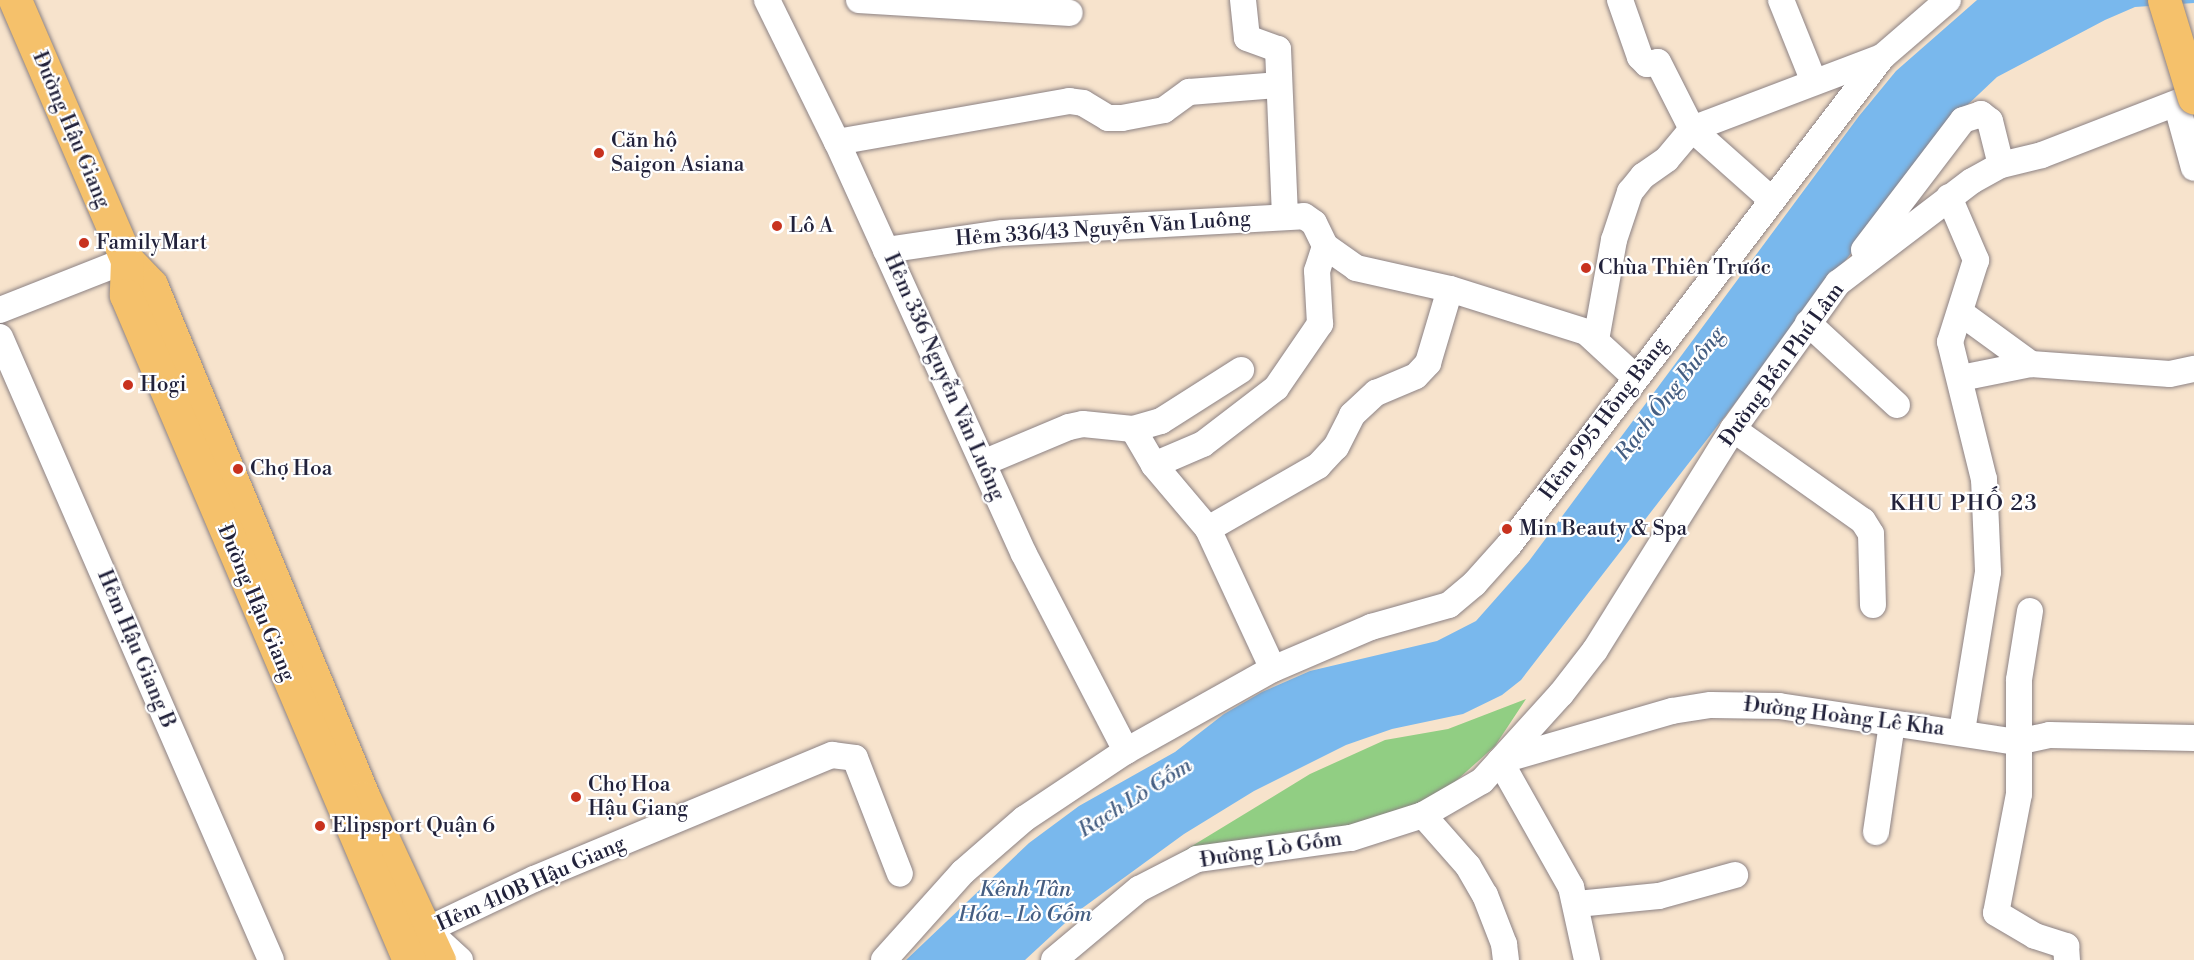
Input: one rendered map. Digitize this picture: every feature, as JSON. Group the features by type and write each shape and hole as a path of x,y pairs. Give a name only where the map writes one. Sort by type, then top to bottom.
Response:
{"main road":[{"name":"Đường Hậu Giang","path":"15,0 127,260 126,295 409,948 439,960"},
{"path":"2164,0 2188,100"}],"street":[{"name":"Hẻm 336 Nguyễn Văn Luông","path":"767,0 837,142 982,463 1125,751"},
{"path":"859,0 1070,13"},
{"path":"1243,0 1247,38 1278,50 1277,85 1285,216"},
{"path":"1620,0 1640,57 1647,64 1658,62 1692,129 1772,200"},
{"path":"1781,0 1814,82"},
{"name":"Hẻm 995 Hồng Bàng","path":"884,960 963,872 1024,819 1125,751 1273,669 1371,627 1449,605 1474,584 1509,545 1635,377 1882,57 1948,0"},
{"name":"Hẻm 995 Hồng Bàng","path":"1596,340 1614,240 1630,192 1667,159 1692,129 1882,57"},
{"path":"837,142 1069,101 1092,107 1108,118 1122,118 1164,110 1189,92 1277,85"},
{"path":"2188,100 2194,168"},
{"name":"Đường Bến Phú Lâm","path":"1500,761 1595,650 1733,429 1838,283 1949,196 2001,165 2042,155 2188,100"},
{"path":"1838,283 1963,120 1981,114 1990,122 2001,165"},
{"path":"1949,196 1976,260 1950,342 1961,378 1984,479 1988,572 1962,730"},
{"name":"Hẻm 336/43 Nguyễn Văn Luông","path":"886,250 1003,233 1285,216 1304,216 1314,223 1325,246"},
{"path":"1154,465 1203,444 1276,388 1320,324 1316,280 1325,246 1356,268 1450,289 1507,310 1534,314 1586,332 1635,377"},
{"path":"0,310 127,260"},
{"path":"1208,529 1318,466 1336,447 1352,415 1377,393 1416,376 1428,363 1450,289"},
{"path":"1961,313 2031,364"},
{"path":"1808,323 1897,405"},
{"name":"Hẻm Hậu Giang B","path":"0,337 271,960"},
{"path":"1961,378 2031,364 2170,374 2194,369"},
{"path":"982,463 1069,427 1095,425 1133,429 1161,421 1241,370"},
{"path":"1133,429 1154,465 1208,529 1273,669"},
{"path":"1733,429 1863,521 1871,534 1873,605"},
{"path":"2030,611 2019,680 2017,741 2019,794 1996,913 2066,953"},
{"name":"Đường Hoàng Lê Kha","path":"1500,761 1672,711 1711,705 1779,706 1892,724 1962,730 2017,741 2049,735 2194,738"},
{"path":"1876,832 1892,724"},
{"name":"Hẻm 410B Hậu Giang","path":"409,948 534,879 832,755 855,758 900,874"},
{"path":"1500,761 1565,872 1577,904 1587,960"},
{"name":"Đường Lò Gốm","path":"1061,958 1139,889 1197,859 1352,838 1423,815 1482,781 1500,761"},
{"path":"1423,815 1468,866 1479,885 1504,944 1506,960"},
{"path":"1577,904 1659,896 1735,875"},
{"name":"Đường Hậu Giang","path":"409,948 460,960"}],"green space":[{"path":"1526,699 1495,746 1438,797 1381,819 1164,863 1310,774 1385,740 1448,729"}],"water":[{"name":"Kênh Tân Hóa - Lò Gốm","path":"1977,0 2194,0 2194,3 2135,7 2105,20 1997,77 1961,111 1521,680 1502,695 1463,714 1392,729 1346,745 1254,791 1184,834 1077,912 1025,960 906,960 1029,843 1079,806 1175,752 1224,714 1262,692 1310,671 1437,641 1476,621 1529,561 1859,116 1896,71"}],"place":[{"name":"Căn hộ Saigon Asiana","path":"599,153"},
{"name":"Lô A","path":"777,226"},
{"name":"FamilyMart","path":"84,243"},
{"name":"Chùa Thiên Trước","path":"1586,268"},
{"name":"Hogi","path":"128,385"},
{"name":"Chợ Hoa","path":"238,469"},
{"name":"Min Beauty & Spa","path":"1507,529"},
{"name":"Chợ Hoa Hậu Giang","path":"576,797"},
{"name":"Elipsport Quận 6","path":"320,826"}],"district":[{"name":"KHU PHỐ 23","path":"1964,504"}],"water label":[{"name":"Rạch Ông Buông","path":"1670,394"},
{"name":"Rạch Lò Gốm","path":"1135,798"}]}
